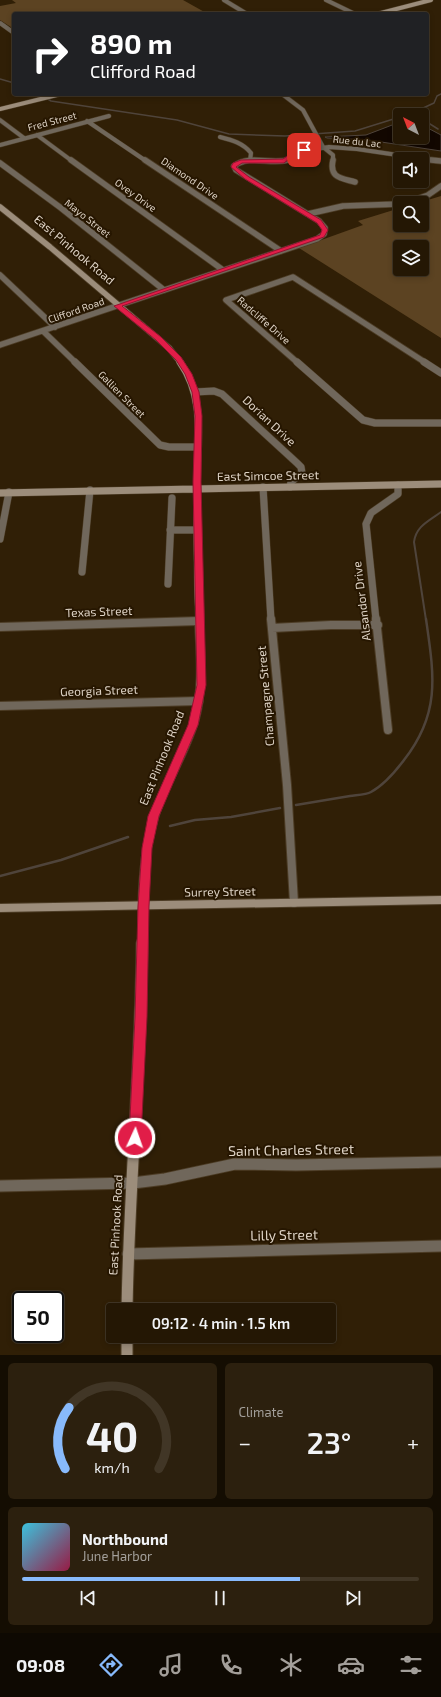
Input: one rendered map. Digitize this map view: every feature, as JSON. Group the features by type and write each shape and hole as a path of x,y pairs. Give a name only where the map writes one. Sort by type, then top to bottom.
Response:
{"main road":[{"path":"385,12 432,0"},
{"path":"0,109 54,96"},
{"name":"East Pinhook Road","path":"0,207 67,261 118,306 170,348 185,368 195,392 198,416 199,621 202,661 199,701 193,725 161,796 151,825 147,848 143,906 141,1017 128,1254 127,1303"},
{"name":"East Simcoe Street","path":"3,492 441,484"},
{"name":"Surrey Street","path":"0,908 441,900"},
{"path":"127,1343 127,1355"}],"street":[{"path":"224,0 244,12"},
{"path":"326,0 351,12"},
{"path":"0,23 12,32"},
{"path":"285,96 303,110 324,147 333,155 331,168 335,175 355,182"},
{"name":"Fred Street","path":"0,144 109,116"},
{"path":"0,120 24,138"},
{"name":"Diamond Drive","path":"87,121 281,251"},
{"name":"Ovey Drive","path":"37,135 223,270"},
{"path":"220,137 235,141 246,147 251,153 250,161"},
{"name":"Rue du Lac","path":"317,239 324,234 325,228 319,221 247,178 234,167 237,163 250,161 282,161 287,160 296,152 324,147 357,149 441,161"},
{"name":"Mayo Street","path":"0,163 61,208 164,290"},
{"path":"423,196 441,186"},
{"path":"308,214 343,206 393,204"},
{"name":"Clifford Road","path":"0,345 317,239"},
{"path":"0,275 55,327"},
{"name":"Radcliffe Drive","path":"441,373 293,277 226,300 363,420 375,423 441,424"},
{"name":"Gallien Street","path":"43,331 160,445 169,447 198,447"},
{"name":"Dorian Drive","path":"195,392 214,391 222,394 298,463 302,472 291,482 290,487"},
{"name":"Alsandor Drive","path":"388,730 378,625 366,524 369,516 374,510 392,500 398,494 398,485"},
{"name":"Champagne Street","path":"263,487 272,628 287,785 294,903"},
{"path":"82,572 90,490"},
{"path":"0,539 3,492"},
{"path":"168,584 172,498"},
{"path":"170,530 198,530"},
{"name":"Texas Street","path":"0,627 199,621"},
{"path":"272,628 331,625 378,625"},
{"name":"Georgia Street","path":"0,706 199,701"},
{"name":"Saint Charles Street","path":"0,1186 133,1183 165,1179 235,1164 296,1165 441,1162"},
{"name":"Lilly Street","path":"128,1254 441,1246"}],"shaded area":[{"path":"12,0 183,0 204,12 12,12 12,28 0,20 0,6 16,3"},
{"path":"393,125 393,144 368,140 325,137 366,135"},
{"path":"429,129 441,135 441,151 395,144 429,144"},
{"path":"441,196 441,338 299,248 363,225 358,221 393,210 393,232 429,232 429,200"}],"waterway":[{"path":"0,79 12,82"},
{"path":"423,108 434,103 437,96 441,94"},
{"path":"43,96 51,101 177,120 229,134 285,136 355,131 393,119"},
{"path":"429,123 438,129"},
{"path":"426,620 414,542 415,536 420,528 441,512"},
{"path":"296,805 369,793 385,782 393,774 416,743 424,726 432,693 431,658 426,619"},
{"path":"170,826 195,820 231,817 280,808"},
{"path":"0,876 61,860 128,837"}],"route":[{"path":"135,1138 141,1017 143,906 147,848 151,825 161,796 193,725 201,685 202,661 199,621 197,482 198,416 197,397 191,380 178,358 159,338 118,306 317,239 322,236 325,232 325,228 319,221 247,178 234,167 235,164 241,162 284,161 294,153 304,150"}]}
